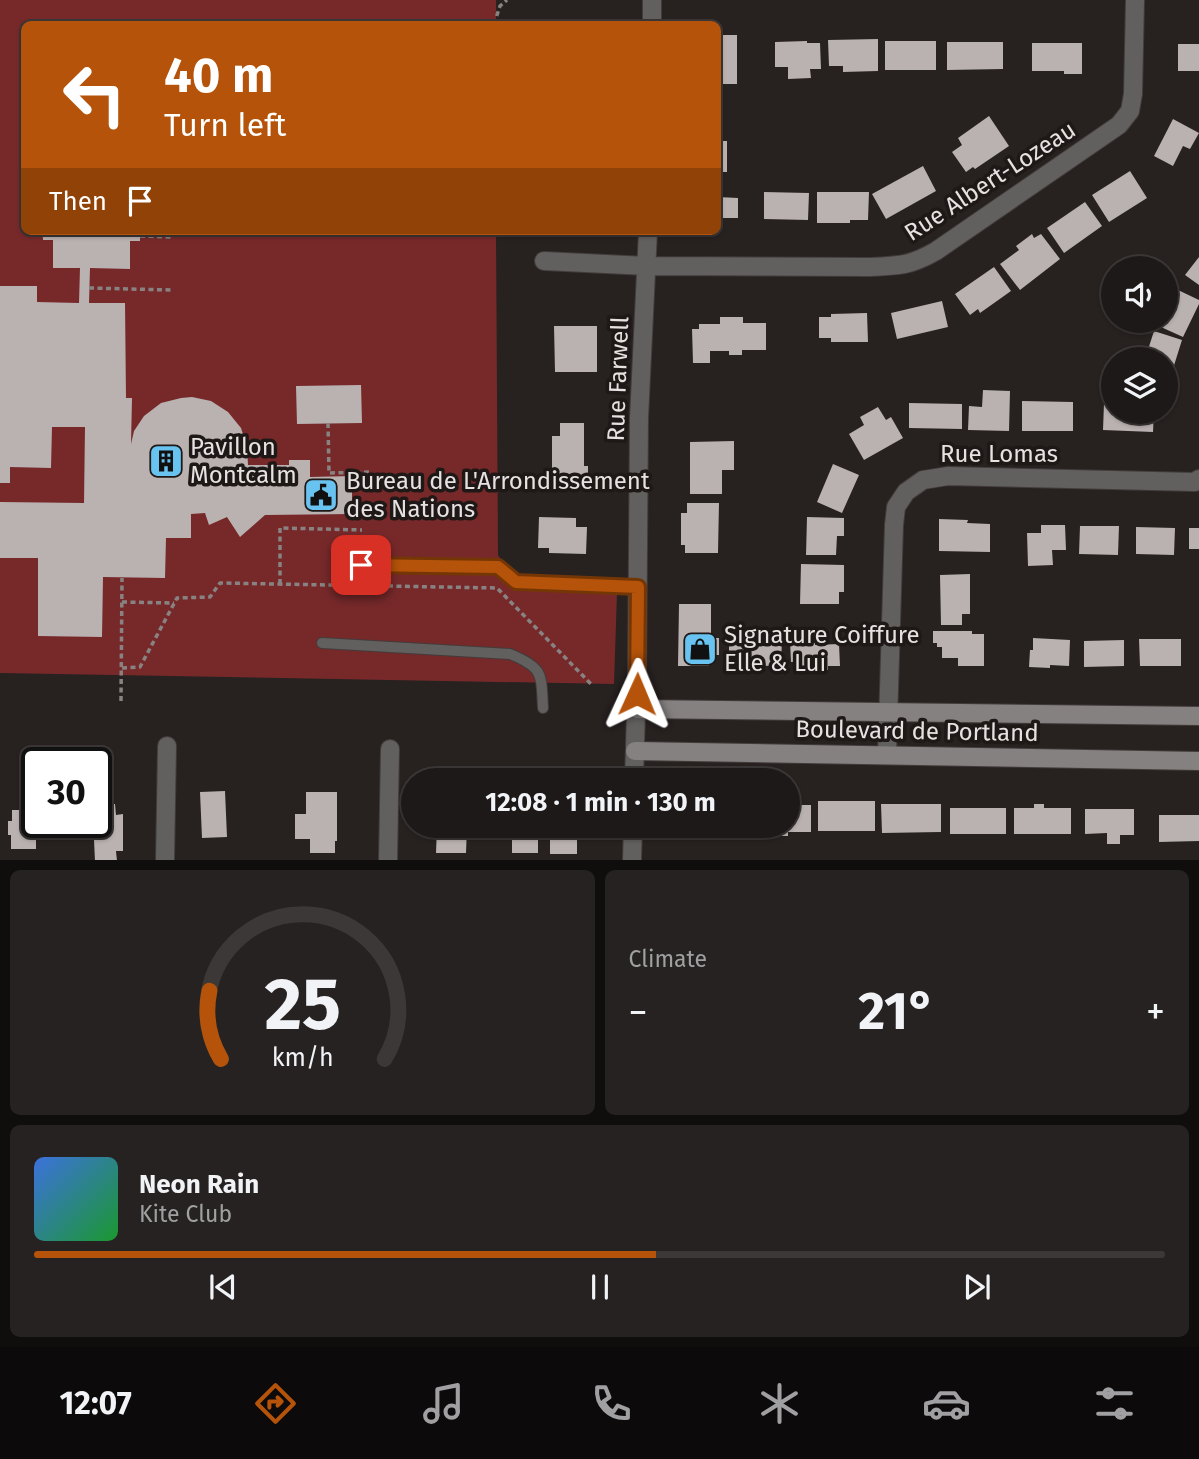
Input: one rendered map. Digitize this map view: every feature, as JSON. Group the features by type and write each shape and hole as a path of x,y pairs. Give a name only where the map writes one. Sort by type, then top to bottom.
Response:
{"main road":[{"name":"Boulevard de Portland","path":"637,709 1199,716"},
{"name":"Boulevard de Portland","path":"635,751 1199,761"}],"street":[{"path":"652,0 652,21"},
{"name":"Rue Albert-Lozeau","path":"544,261 647,266 868,267 895,266 918,261 1119,125 1130,111 1133,94 1135,0"},
{"name":"Rue Farwell","path":"634,768 639,418 648,235"},
{"name":"Rue Lomas","path":"887,755 894,526 896,507 906,492 923,480 948,476 1197,481"},
{"path":"165,860 167,746"},
{"path":"388,860 390,749"},
{"path":"632,860 633,838"}],"lane":[{"path":"361,565 498,567 516,582 638,587"},
{"path":"322,643 510,654 525,660 538,672 542,679 542,708"}],"path":[{"path":"495,21 500,6 506,0"},
{"path":"39,235 43,236"},
{"path":"140,236 173,237"},
{"path":"89,288 172,290"},
{"path":"328,423 329,472 370,472 371,485"},
{"path":"280,584 280,528 362,530"},
{"path":"121,701 122,578"},
{"path":"122,668 141,667 177,598 210,597 220,583 497,588 592,685"},
{"path":"122,603 174,603"}],"shaded area":[{"path":"0,0 496,0 496,21 21,21 21,235 496,235 498,555 519,588 617,593 614,684 0,673"}],"building":[{"path":"721,35 737,35 737,84 721,84"},
{"path":"878,39 878,71 843,72 843,66 829,66 828,40"},
{"path":"885,41 936,41 936,70 885,70"},
{"path":"775,42 820,43 821,69 810,69 811,78 788,79 788,67 775,67"},
{"path":"947,42 1003,42 1003,69 947,70"},
{"path":"1032,43 1082,43 1082,74 1032,71"},
{"path":"1178,44 1199,44 1199,71 1178,71"},
{"path":"989,116 1009,146 966,172 952,152 962,145 958,138"},
{"path":"1173,119 1199,133 1190,149 1183,146 1173,166 1154,156"},
{"path":"721,141 727,141 727,172 721,172"},
{"path":"923,166 936,191 886,219 872,194"},
{"path":"1130,171 1147,198 1109,222 1092,195"},
{"path":"764,192 809,193 808,220 764,219"},
{"path":"817,192 869,192 868,220 817,223"},
{"path":"721,197 738,198 738,218 721,218"},
{"path":"1085,202 1102,226 1064,253 1047,228"},
{"path":"1032,234 1034,238 1041,234 1060,259 1020,290 1000,264 1019,250 1016,246"},
{"name":"Pavillon Montcalm","path":"43,235 140,235 140,241 130,241 130,269 90,268 89,303 125,303 126,398 132,398 131,444 134,431 144,416 161,403 192,397 211,401 228,412 241,428 247,447 248,465 289,465 289,460 310,460 310,477 352,476 352,514 265,515 240,537 227,517 209,525 205,513 191,514 191,538 166,538 165,578 103,577 102,637 38,636 38,558 0,558 0,502 84,503 85,427 52,427 51,468 10,467 10,483 0,483 0,286 37,286 37,302 79,303 80,268 53,268 53,240 43,240"},
{"path":"1199,257 1199,285 1185,275"},
{"path":"994,267 1011,291 980,313 978,309 970,315 955,294"},
{"path":"1178,290 1199,300 1183,337 1174,333 1178,333"},
{"path":"942,301 948,327 897,339 891,313"},
{"path":"867,313 868,342 831,342 831,338 819,338 819,317"},
{"path":"720,317 743,317 743,323 766,323 766,350 742,350 742,355 729,355 729,351 710,351 710,363 693,363 692,329 699,329 699,324 720,324"},
{"path":"554,326 597,326 597,372 555,372"},
{"path":"1153,333 1182,340 1178,353 1178,347 1149,347"},
{"path":"361,385 362,423 297,424 296,386"},
{"path":"983,390 1010,391 1009,431 968,430 969,406 982,407"},
{"path":"1022,401 1073,402 1073,431 1022,431"},
{"path":"909,403 962,404 962,429 909,428"},
{"path":"878,407 886,420 891,417 903,438 864,460 849,434 864,425 860,417"},
{"path":"560,423 584,423 584,466 588,466 588,488 552,488 552,436 560,436"},
{"path":"1103,424 1153,424 1153,432 1103,430"},
{"path":"734,441 734,470 722,470 722,494 690,494 690,442"},
{"path":"833,464 859,475 842,513 817,502"},
{"path":"687,503 719,503 718,553 685,553 685,545 681,545 681,513 687,513"},
{"path":"539,517 576,518 576,527 587,527 586,554 549,553 549,548 538,548"},
{"path":"807,517 844,518 844,536 837,536 836,555 806,555"},
{"path":"939,519 990,524 990,552 939,551"},
{"path":"1041,525 1065,525 1066,550 1052,550 1053,565 1028,566 1027,533 1041,533"},
{"path":"1080,526 1119,526 1118,555 1079,554"},
{"path":"1136,527 1175,528 1174,555 1136,554"},
{"path":"1189,528 1199,528 1199,549 1189,549"},
{"path":"801,564 844,565 844,592 839,592 839,604 800,604"},
{"path":"970,574 970,614 962,614 962,625 941,625 940,575"},
{"path":"679,604 711,604 711,638 719,638 719,655 709,655 709,666 678,666"},
{"path":"933,631 972,631 972,634 984,634 984,666 958,666 958,658 942,658 942,647 933,643"},
{"path":"729,638 782,638 781,666 729,665"},
{"path":"1033,638 1070,640 1069,666 1029,667"},
{"path":"1139,639 1181,639 1181,666 1140,666"},
{"path":"1124,640 1124,666 1084,667 1084,641"},
{"path":"790,641 815,641 815,645 839,644 840,666 828,666 828,670 796,667 796,662 791,662"},
{"path":"225,791 227,837 202,838 200,792"},
{"path":"306,792 337,792 335,853 310,853 310,839 295,839 295,814 306,814"},
{"path":"818,801 875,801 875,831 818,831"},
{"path":"112,804 115,804 116,815 123,814 123,851 116,851 117,860 95,860 94,840 80,840 112,838"},
{"path":"881,804 941,804 941,832 882,833"},
{"path":"1034,804 1044,804 1044,808 1071,808 1071,834 1014,834 1014,808 1034,808"},
{"path":"800,805 811,805 811,832 800,832"},
{"path":"950,808 1006,808 1006,834 950,834"},
{"path":"1085,809 1134,809 1134,835 1120,835 1120,844 1107,844 1107,833 1085,834"},
{"path":"12,810 21,810 21,838 36,838 36,849 11,849 8,821 12,821"},
{"path":"1159,815 1199,815 1199,841 1159,842"},
{"path":"437,838 467,838 466,853 436,853"},
{"path":"512,838 538,838 538,853 512,853"},
{"path":"550,838 577,838 577,854 550,854"}],"place":[{"name":"Pavillon Montcalm","path":"166,461"},
{"name":"Bureau de L'Arrondissement des Nations","path":"321,495"},
{"name":"Signature Coiffure Elle & Lui","path":"700,649"}],"route":[{"path":"361,565 498,567 516,582 638,587 637,694"}]}
